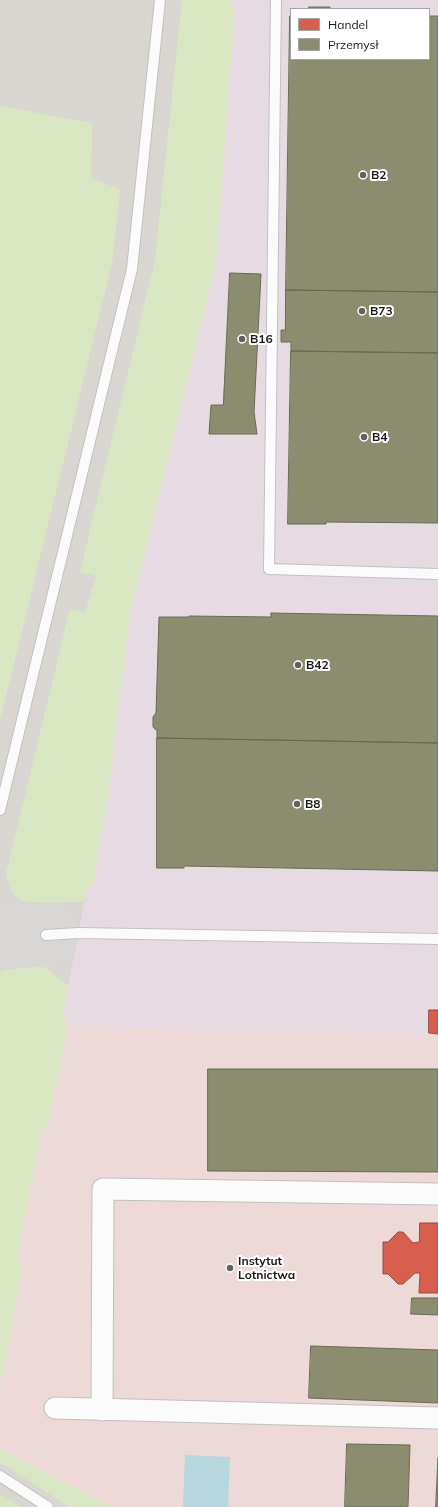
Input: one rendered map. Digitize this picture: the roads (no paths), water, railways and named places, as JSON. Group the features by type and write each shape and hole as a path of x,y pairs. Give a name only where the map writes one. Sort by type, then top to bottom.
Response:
{"street":[{"path":"102,1410 103,1189 438,1194"},
{"path":"55,1408 438,1418"}],"lane":[{"path":"0,810 132,269 160,0"},
{"path":"276,0 269,569 438,574"},
{"path":"46,935 79,933 438,939"},
{"path":"0,1476 48,1507"}],"water":[{"path":"185,1455 230,1457 228,1507 183,1507"}],"place":[{"name":"B2","path":"363,175"},
{"name":"B73","path":"362,311"},
{"name":"B16","path":"242,339"},
{"name":"B4","path":"364,437"},
{"name":"B42","path":"298,665"},
{"name":"B8","path":"297,804"},
{"name":"Instytut Lotnictwa","path":"230,1268"}]}
